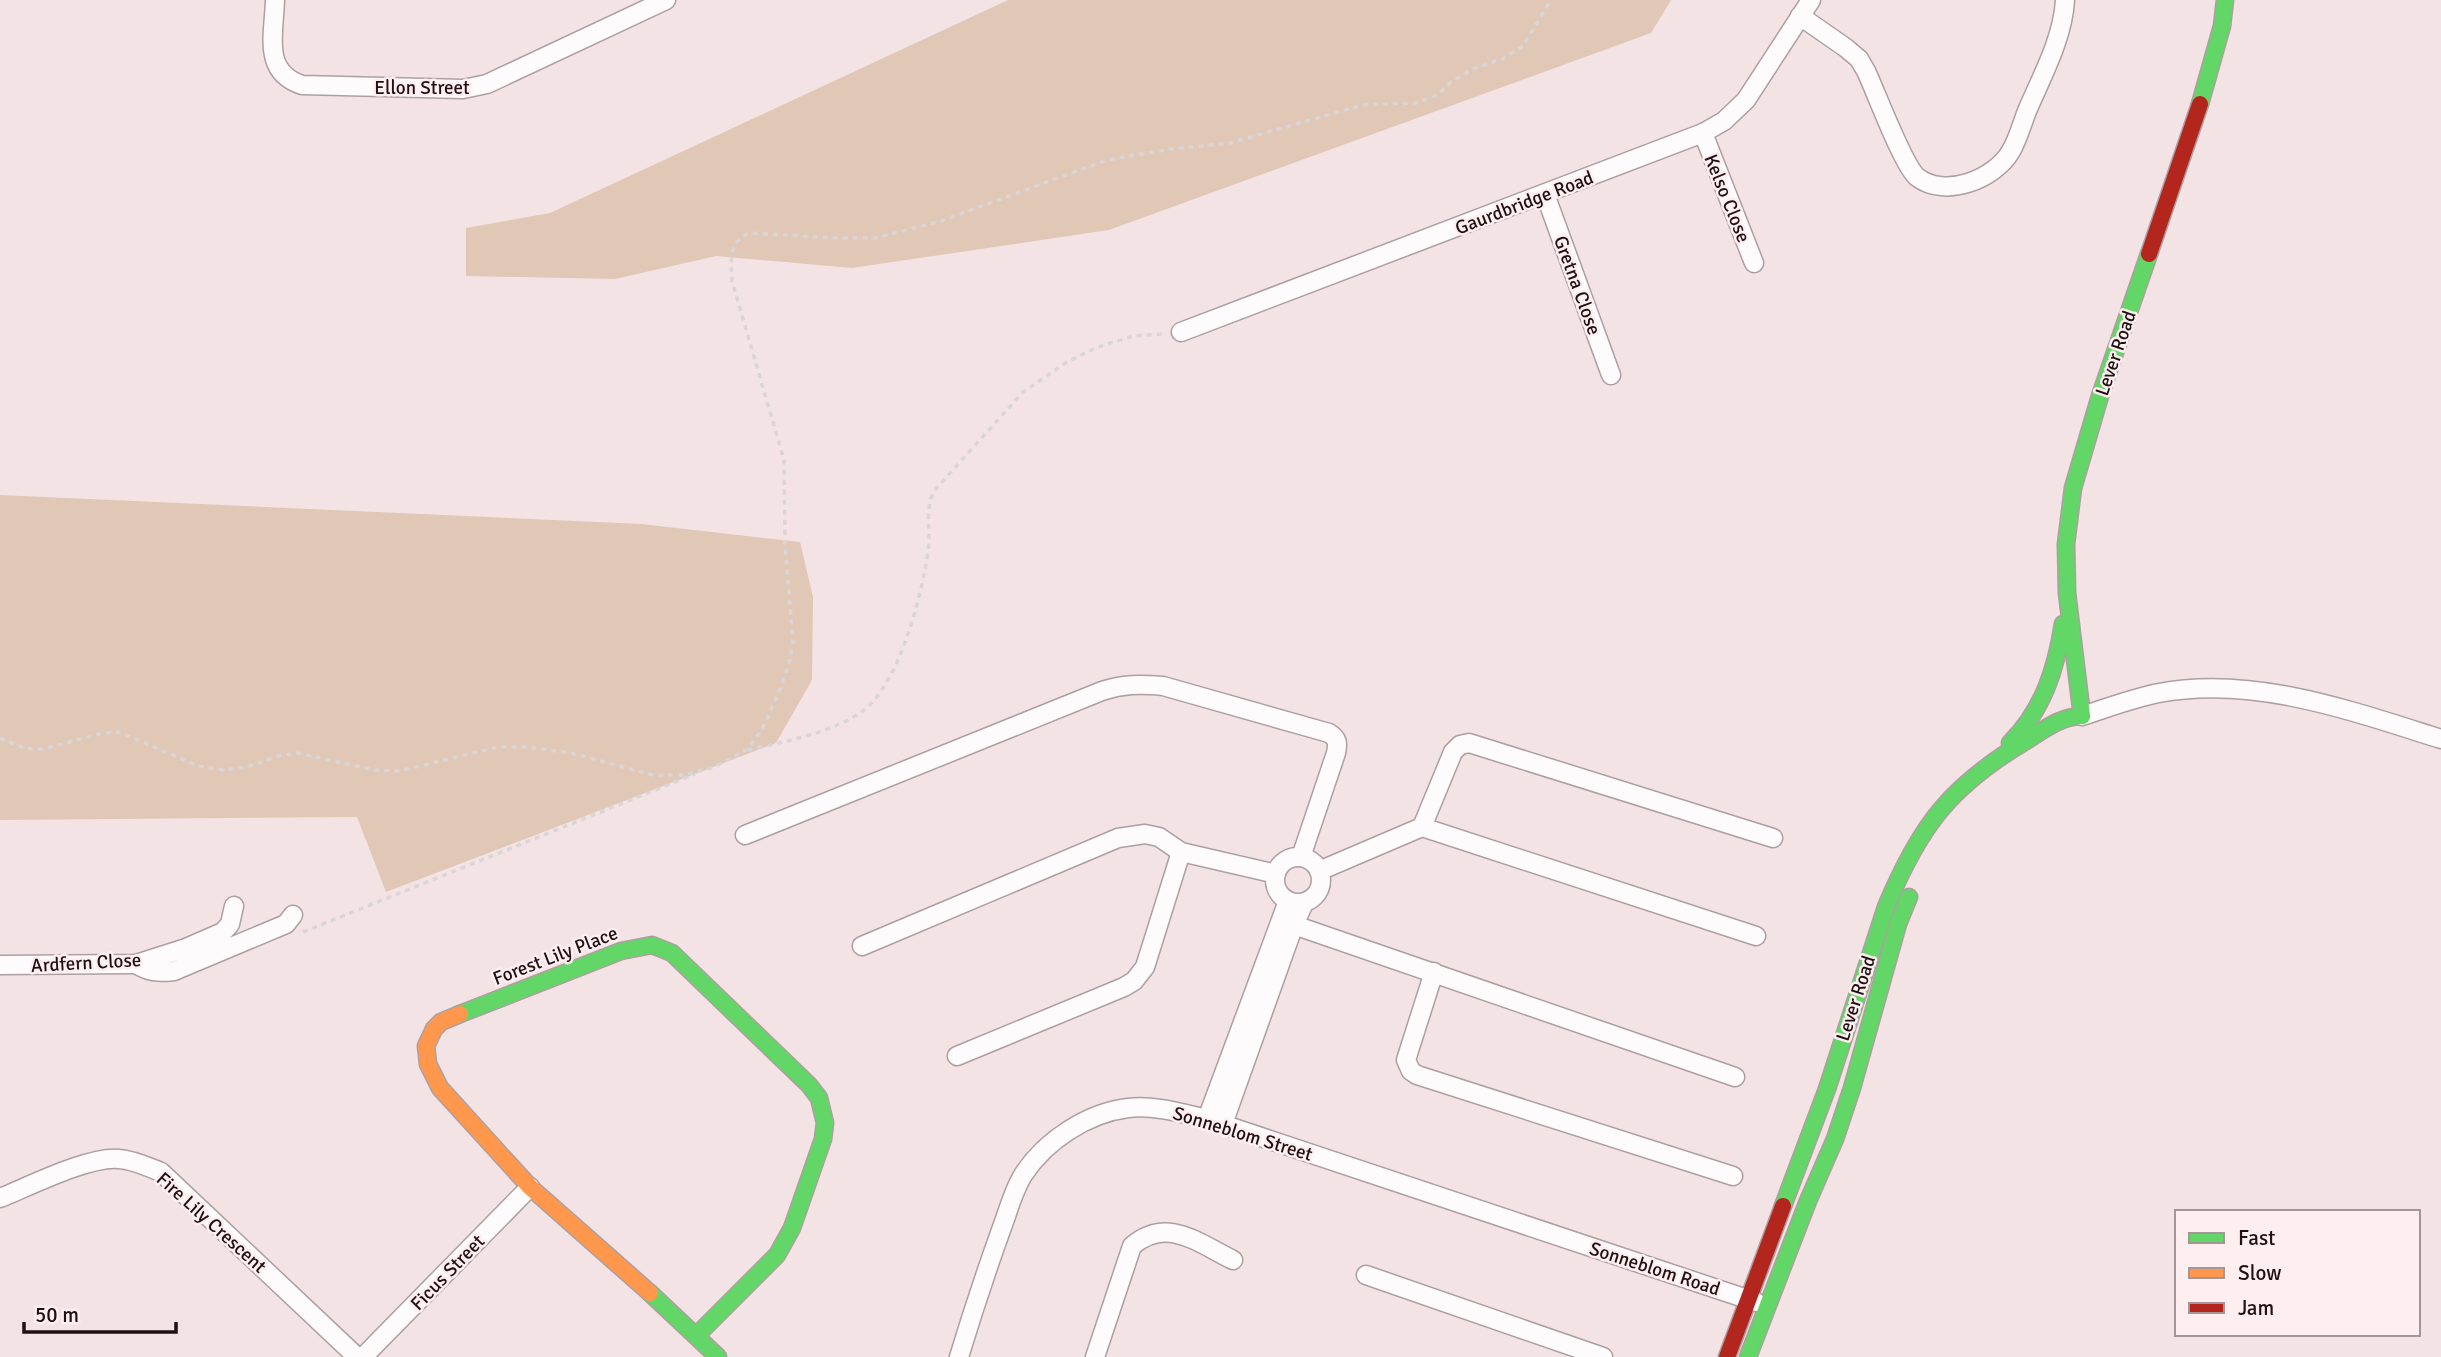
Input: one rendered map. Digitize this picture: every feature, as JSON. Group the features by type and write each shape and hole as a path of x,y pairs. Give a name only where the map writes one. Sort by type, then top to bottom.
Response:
{"main road":[{"name":"Lever Road","path":"2082,716 2067,593 2066,544 2073,488 2100,396 2206,86 2222,26 2225,0"},
{"path":"1978,772 2021,733 2039,705 2052,676 2059,651 2067,593"},
{"name":"Lever Road","path":"1727,1357 1827,1089 1878,926 1912,849 1941,808 1978,772 2071,715 2082,716"},
{"name":"Lever Road","path":"1748,1357 1835,1139 1898,924 1924,859 1941,831 1981,788 2024,751 2082,716"},
{"name":"Forest Lily Place","path":"697,1335 777,1255 792,1228 823,1139 825,1123 819,1098 809,1085 672,953 652,945 621,951 441,1022 426,1046 426,1055 440,1088 530,1187 697,1335 718,1357"}],"street":[{"name":"Ellon Street","path":"275,0 274,58 277,70 293,83 463,89 487,84 666,0"},
{"name":"Gaurdbridge Road","path":"1181,332 1703,134 1730,116 1746,100 1811,0"},
{"path":"1800,16 1859,59 1900,150 1916,176 1942,187 1958,185 1991,172 2011,151 2052,50 2061,24 2065,0"},
{"name":"Kelso Close","path":"1703,134 1754,262"},
{"name":"Gretna Close","path":"1545,194 1611,375"},
{"path":"745,835 1102,691 1122,684 1138,683 1163,686 1329,733 1335,737 1336,753 1301,857"},
{"name":"Lever Road","path":"2082,716 2159,693 2251,689 2321,703 2441,738"},
{"path":"1422,827 1453,752 1460,745 1469,743 1773,838"},
{"path":"1320,871 1422,827 1756,936"},
{"path":"862,946 1118,838 1152,835 1181,852 1276,874"},
{"path":"957,1056 1124,988 1134,981 1145,967 1181,852"},
{"path":"1215,1121 1296,902 1317,894 1322,879 1315,864 1301,857 1285,861 1276,874 1277,890 1296,902"},
{"path":"1243,1043 1294,925 1296,902"},
{"name":"Ardfern Close","path":"0,965 136,964 186,948 223,932 230,924 234,906"},
{"path":"136,964 149,971 174,971 286,924 293,915"},
{"path":"1294,925 1735,1076"},
{"path":"1434,972 1406,1060 1411,1071 1733,1176"},
{"name":"Sonneblom Street","path":"959,1357 1022,1176 1041,1153 1062,1135 1083,1122 1127,1108 1154,1107 1215,1121 1542,1230"},
{"name":"Fire Lily Crescent","path":"0,1198 96,1161 118,1158 161,1172 180,1187 357,1357"},
{"name":"Ficus Street","path":"363,1357 530,1187"},
{"name":"Sonneblom Road","path":"1542,1230 1767,1306"},
{"path":"1095,1357 1132,1246 1144,1236 1166,1231 1181,1235 1233,1260"},
{"path":"1366,1275 1603,1357"}],"path":[{"path":"746,750 762,730 779,692 789,664 793,641 785,545 784,460 732,281 730,259 741,236 750,233 875,238 942,221 1107,160 1171,149 1230,143 1363,104 1416,103 1437,95 1451,82 1473,69 1502,58 1523,46 1550,0"},
{"path":"296,935 714,767 746,750 839,724 864,709 883,688 908,632 925,571 929,541 928,503 933,491 1023,392 1067,362 1098,346 1133,336 1181,332"},
{"path":"0,738 24,748 43,750 103,733 119,732 198,766 223,770 247,767 278,756 297,753 375,770 399,771 498,747 527,747 571,753 653,775 683,775 714,767"}],"shaded area":[{"path":"1008,0 1671,0 1651,33 1109,230 852,268 716,256 615,279 466,276 466,228 550,213"},
{"path":"0,495 641,524 800,542 813,597 812,680 776,743 386,892 357,817 0,820"}],"traffic: fast":[{"path":"2200,104 2222,26 2225,0"},
{"path":"2082,716 2067,593 2066,544 2073,488 2100,396 2149,254"},
{"path":"2010,743 2031,717 2046,688 2063,624"},
{"path":"1783,1206 1827,1089 1886,907 1926,830 1958,791 2002,756 2054,724 2082,716"},
{"path":"1748,1357 1835,1139 1898,924 1909,897"},
{"path":"460,1014 621,951 652,945 672,953 809,1085 819,1098 825,1123 823,1139 792,1228 777,1255 697,1335"},
{"path":"650,1293 718,1357"}],"traffic: slow":[{"path":"460,1014 441,1022 434,1029 426,1046 428,1064 440,1088 530,1187 650,1293"}],"traffic: jam":[{"path":"2149,254 2200,104"},
{"path":"1727,1357 1783,1206"}]}
